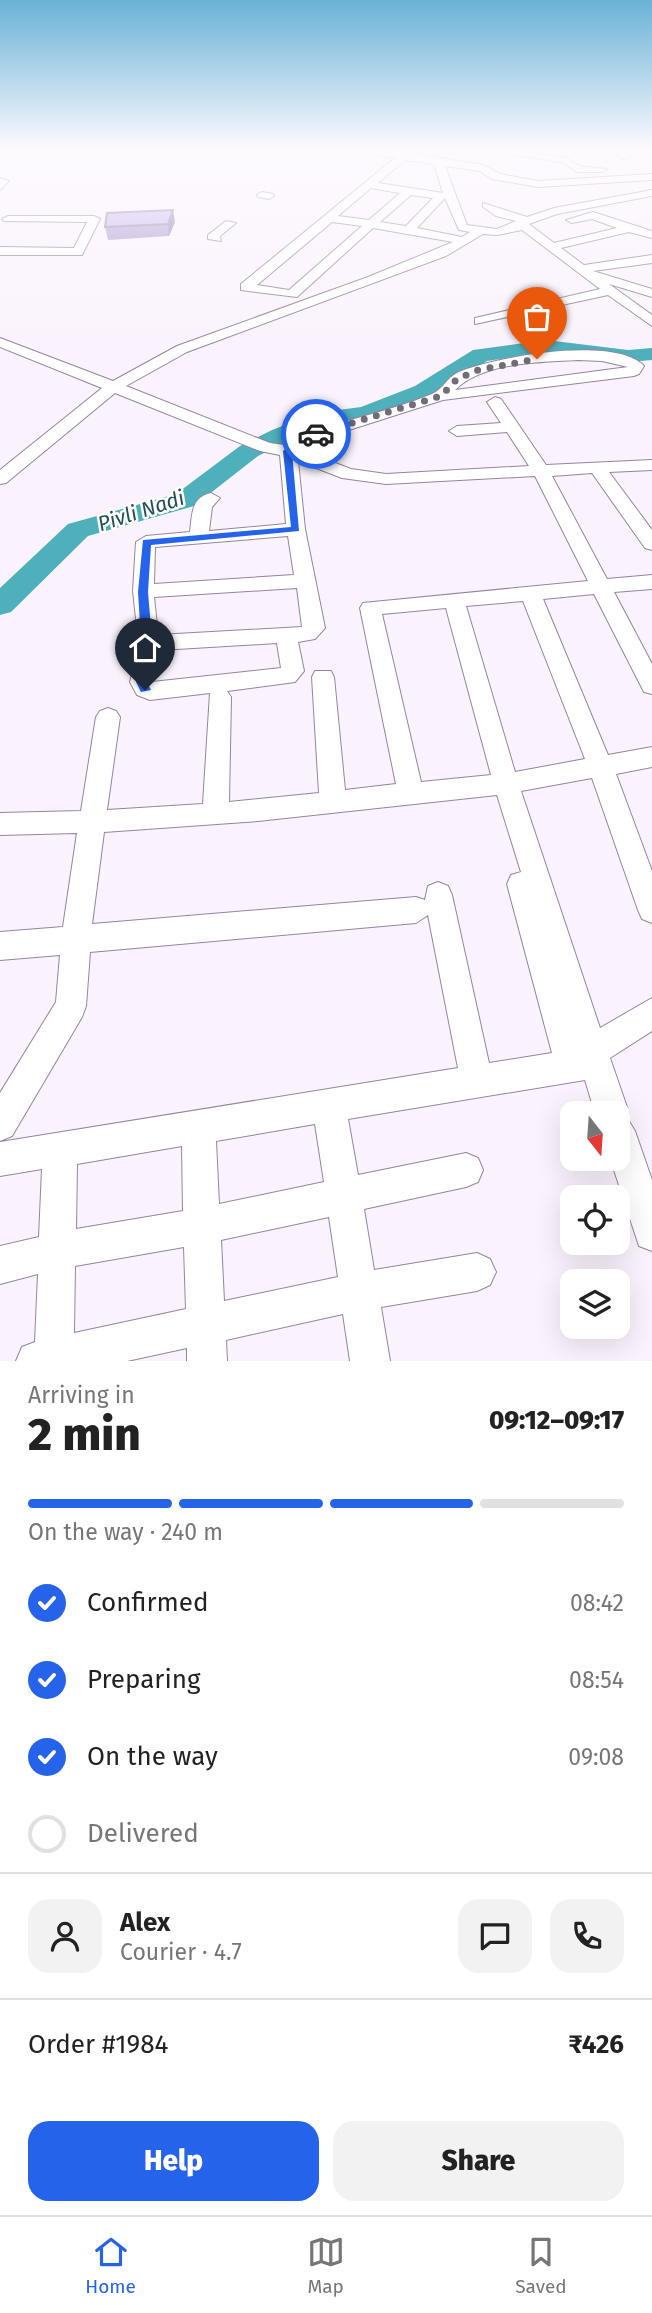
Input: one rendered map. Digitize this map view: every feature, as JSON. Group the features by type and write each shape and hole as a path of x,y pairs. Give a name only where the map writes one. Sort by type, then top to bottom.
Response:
{"street":[{"path":"338,212 246,287 292,294 385,212"},
{"path":"409,230 427,212"},
{"path":"456,212 463,228 479,232 497,232 566,212"},
{"path":"495,212 524,225 554,246 608,291 652,322"},
{"path":"524,225 593,215 652,235"},
{"path":"8,219 107,218"},
{"path":"330,218 465,242"},
{"path":"28,230 35,219"},
{"path":"0,251 17,246 78,252 94,219"},
{"path":"217,239 212,237 230,223"},
{"path":"554,246 629,229"},
{"path":"0,479 113,387 214,335 361,285 465,242 479,232"},
{"path":"608,234 652,245"},
{"path":"588,272 652,258"},
{"path":"617,264 648,273"},
{"path":"588,272 652,293"},
{"path":"480,321 608,291"},
{"path":"4,346 257,444 288,451 348,474 386,479 652,464"},
{"path":"288,451 299,440 441,396 634,371 637,366 629,360 615,357 524,360 478,370 457,379 441,396"},
{"path":"495,402 540,470 652,686"},
{"path":"457,432 512,427"},
{"path":"150,645 307,634 314,628 296,529 288,451"},
{"path":"598,469 652,544"},
{"path":"199,538 202,505 211,498"},
{"path":"150,645 146,640 143,592 146,542 296,529"},
{"path":"143,592 305,581"},
{"path":"411,793 370,608 652,582"},
{"path":"530,593 601,767 652,910"},
{"path":"454,599 586,1060"},
{"path":"150,645 141,682 145,690 150,691 287,676 293,671 286,635"},
{"path":"323,677 333,803"},
{"path":"216,813 219,697"},
{"path":"0,1124 71,1006 90,823 108,717"},
{"path":"0,824 90,823 333,803 506,784 652,757"},
{"path":"521,884 586,1060 606,1101"},
{"path":"0,946 427,903 477,1081"},
{"path":"0,1159 477,1081 586,1060 652,1013"},
{"path":"329,1105 370,1361"},
{"path":"198,1126 206,1343"},
{"path":"60,1149 57,1251 48,1360 206,1343 358,1292 477,1272"},
{"path":"630,1167 652,1233"},
{"path":"0,1265 57,1251 202,1226 467,1170"}],"building":[{"path":"172,212 168,224 105,227 107,213"}],"waterway":[{"name":"Pivli Nadi","path":"0,605 78,530 185,500 249,451 281,435 324,418 365,414 423,391 481,355 546,346 628,356 652,354"}],"way so far":[{"path":"316,434 441,396 457,379 478,370 537,359"}],"route":[{"path":"145,690 141,682 150,645 146,640 143,592 146,542 296,529 288,451 299,440 316,434"}]}
